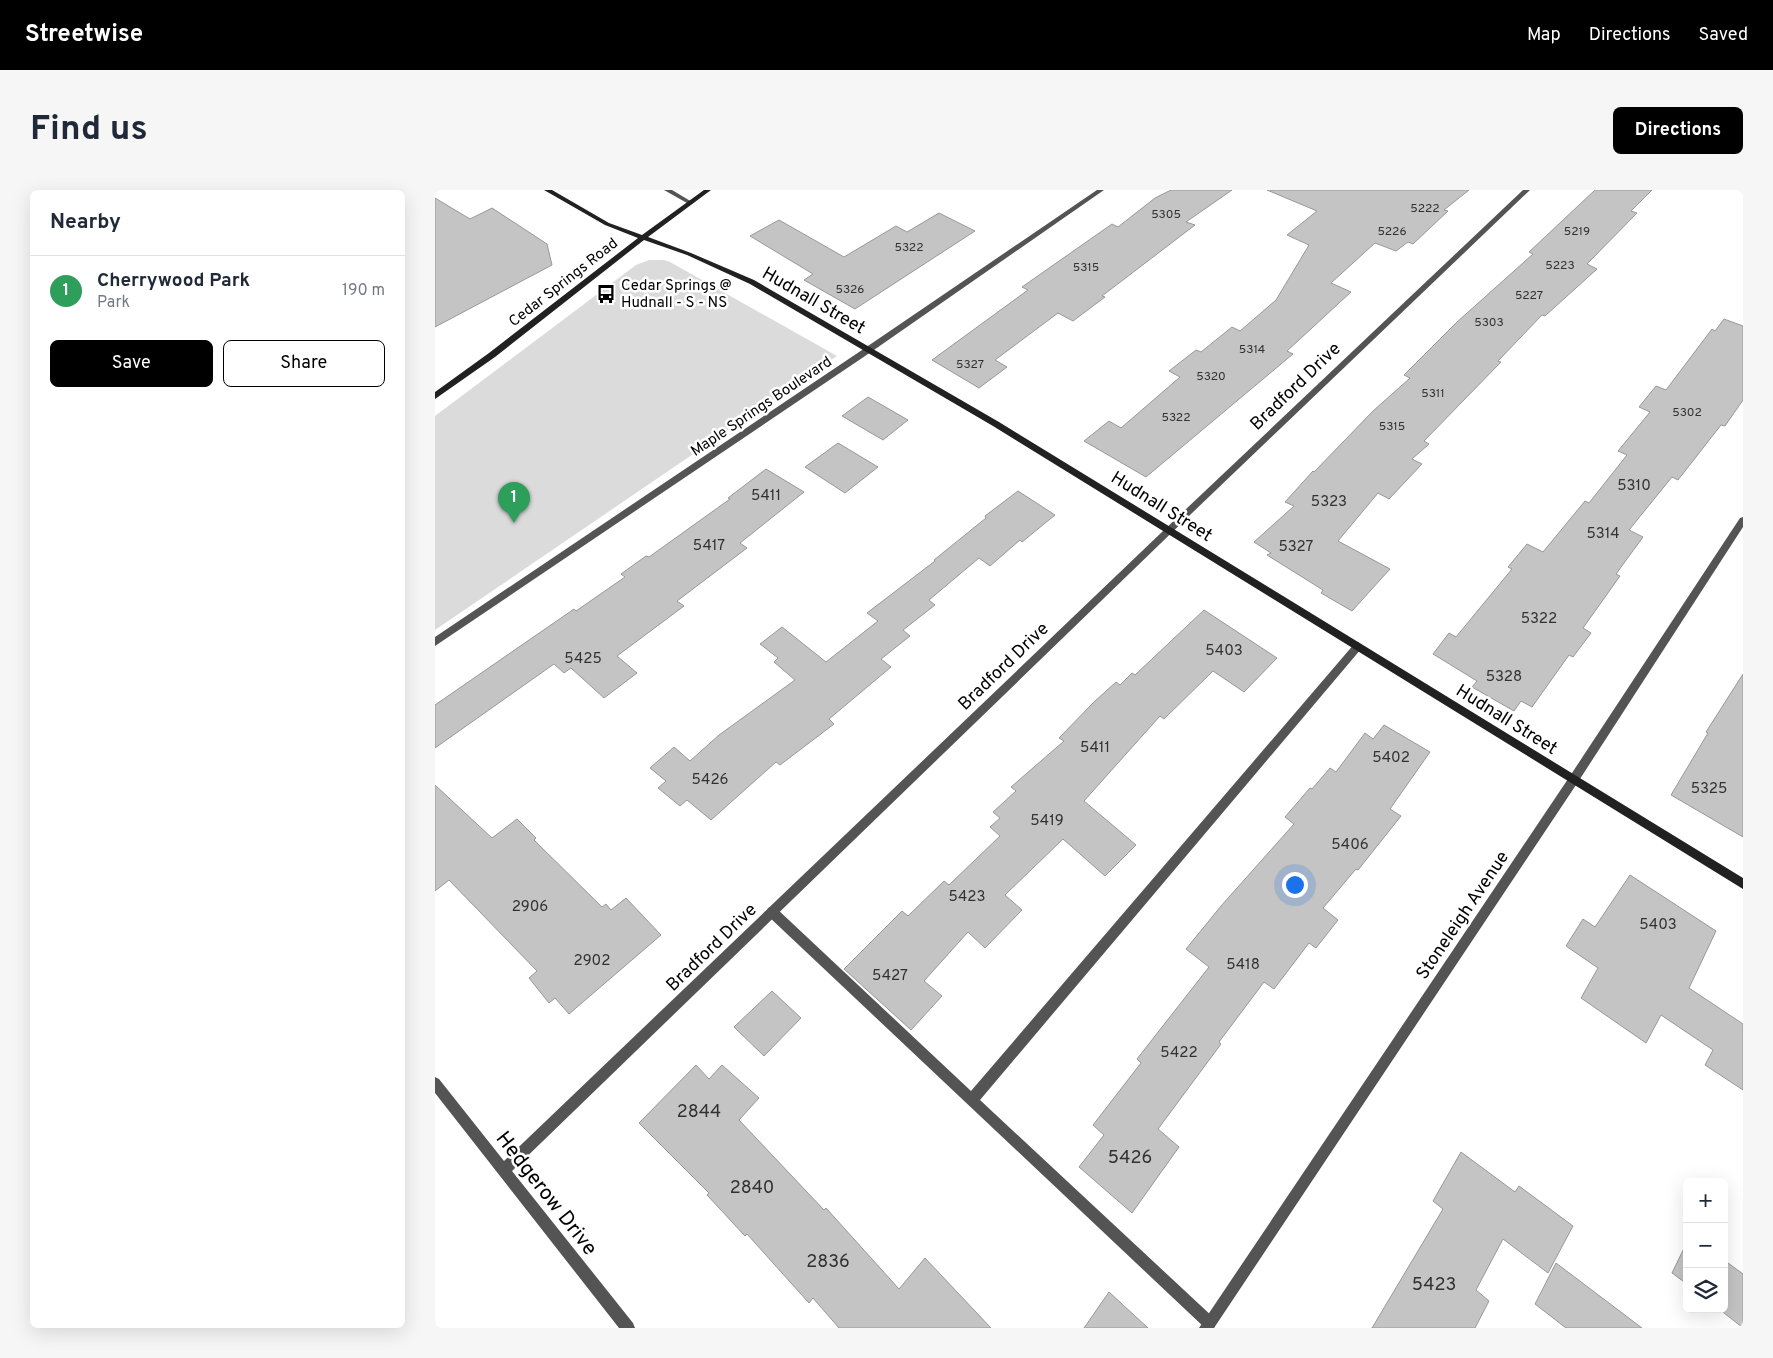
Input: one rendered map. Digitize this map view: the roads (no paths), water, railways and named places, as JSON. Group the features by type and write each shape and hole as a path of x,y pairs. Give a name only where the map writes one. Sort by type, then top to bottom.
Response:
{"street":[{"name":"Hudnall Street","path":"547,190 607,224 689,254 752,282 996,424 1743,884"},
{"path":"667,190 689,202"},
{"name":"Cedar Springs Road","path":"435,396 492,355 689,202 708,190"},
{"name":"Maple Springs Boulevard","path":"435,642 868,350 1101,190"},
{"name":"Bradford Drive","path":"504,1170 1527,190"},
{"name":"Stoneleigh Avenue","path":"1207,1326 1574,780 1743,520"},
{"path":"972,1100 1358,646"},
{"path":"772,912 972,1100 1207,1326"},
{"name":"Hedgerow Drive","path":"435,1083 628,1328"}],"place":[{"name":"Cedar Springs @ Hudnall - S - NS","path":"606,294"},
{"name":"Cherrywood Park","path":"514,523"}]}
